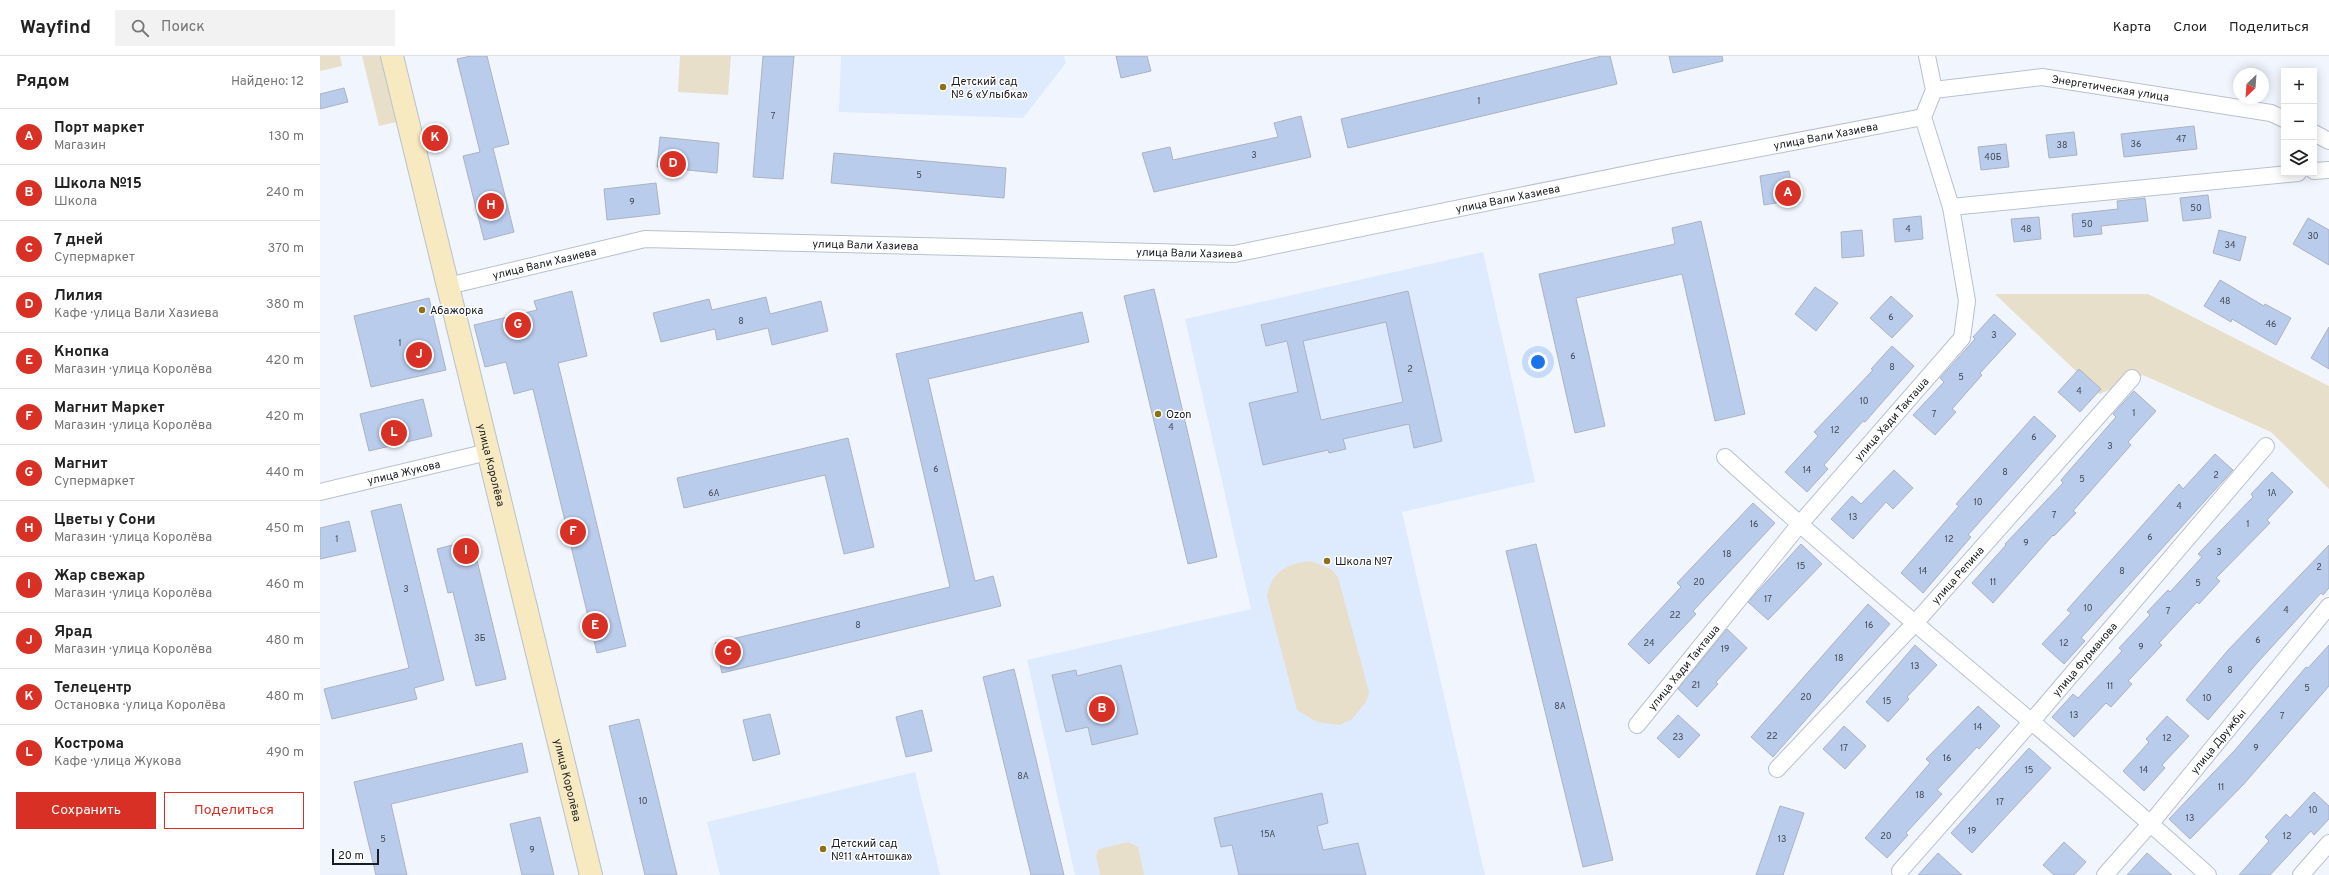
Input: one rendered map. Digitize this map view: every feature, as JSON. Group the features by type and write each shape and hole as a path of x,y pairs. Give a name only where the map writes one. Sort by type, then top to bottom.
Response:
{"street":[{"name":"улица Королёва","path":"392,56 591,875"},
{"path":"1923,117 1934,90 1927,56"},
{"name":"Энергетическая улица","path":"1934,90 2042,77 2271,113 2281,118"},
{"name":"улица Вали Хазиева","path":"448,286 645,239 1234,254 1654,169 1923,117"},
{"name":"улица Хади Такташа","path":"1637,724 1799,525 1962,338 1968,301 1951,207 1923,117"},
{"path":"2317,134 2329,140"},
{"path":"2317,172 2329,170"},
{"path":"1951,207 2281,175"},
{"name":"улица Репина","path":"1777,768 1916,622 2132,378"},
{"name":"улица Фурманова","path":"1900,871 2032,721 2266,446"},
{"name":"улица Жукова","path":"320,492 488,452"},
{"path":"1724,457 1799,525 2032,721 2151,823 2208,875"},
{"name":"улица Дружбы","path":"2105,875 2151,823 2329,606"},
{"path":"2302,875 2329,843"}],"shaded area":[{"path":"320,56 340,56 342,66 320,71"},
{"path":"362,56 380,56 396,122 379,126"},
{"path":"680,56 731,56 728,95 678,92"},
{"name":"Детский сад № 6 «Улыбка»","path":"841,56 1064,56 1066,63 1023,118 839,112"},
{"name":"Школа №7","path":"1483,252 1535,482 1402,512 1485,875 1075,875 1027,660 1251,609 1185,319"},
{"path":"1995,294 2148,294 2329,386 2329,489 2271,432 2143,375 2100,394"},
{"path":"1310,561 1331,569 1338,577 1369,692 1366,702 1352,719 1340,725 1317,722 1297,710 1267,596 1269,587 1273,580 1282,570 1294,564"},
{"name":"Детский сад №11 «Антошка»","path":"915,772 940,875 720,875 707,822"},
{"path":"1128,842 1138,847 1144,875 1100,875 1096,855 1099,849"}],"building":[{"path":"471,56 487,56 509,144 493,148 514,232 484,240 463,156 480,152 457,59"},
{"path":"763,56 794,56 783,179 753,177"},
{"path":"1116,56 1147,56 1151,71 1121,78"},
{"path":"1602,56 1610,56 1617,84 1348,148 1341,119"},
{"path":"1669,56 1722,56 1723,61 1673,73"},
{"path":"344,88 348,102 320,109 320,94"},
{"path":"1301,116 1311,157 1154,192 1142,153 1170,147 1173,160 1278,137 1274,123"},
{"path":"2194,126 2197,149 2124,157 2121,134"},
{"path":"2074,132 2077,155 2049,158 2046,135"},
{"path":"660,137 719,143 717,173 657,167"},
{"path":"2006,144 2009,167 1981,170 1978,147"},
{"path":"834,153 1006,168 1004,198 831,183"},
{"path":"1789,171 1794,200 1764,205 1760,176"},
{"path":"656,183 660,214 607,220 604,189"},
{"path":"2208,195 2211,218 2183,221 2180,198"},
{"path":"2145,198 2148,221 2101,226 2102,234 2074,237 2072,214 2118,209 2117,201"},
{"path":"1921,216 1923,239 1895,242 1893,219"},
{"path":"2039,217 2041,239 2014,242 2011,219"},
{"path":"2308,218 2329,230 2329,265 2293,244"},
{"path":"1701,221 1745,414 1715,421 1682,274 1576,298 1605,426 1575,433 1539,274 1675,244 1672,228"},
{"path":"1862,230 1864,256 1842,258 1841,232"},
{"path":"2219,230 2246,237 2240,261 2213,253"},
{"path":"2220,280 2264,306 2265,304 2291,318 2276,345 2232,319 2231,322 2204,306"},
{"path":"1815,287 1838,303 1816,331 1795,314"},
{"path":"1154,289 1217,557 1188,564 1124,296"},
{"path":"572,291 587,356 558,363 626,646 597,653 533,389 514,394 506,362 485,367 474,325 537,310 534,301"},
{"path":"1408,291 1442,441 1414,448 1409,424 1343,439 1346,449 1329,453 1328,450 1263,465 1249,403 1298,392 1287,341 1266,346 1261,325","holes":["1386,322 1403,402 1321,420 1303,341"]},
{"path":"1891,296 1913,316 1892,338 1870,318"},
{"path":"766,297 770,314 821,301 828,331 772,345 768,328 717,340 715,329 661,342 653,313 709,299 712,310"},
{"path":"429,298 446,370 371,387 354,316"},
{"path":"1082,312 1089,342 928,379 975,581 993,576 1001,606 722,673 715,643 950,587 896,354"},
{"path":"1994,314 2016,334 1980,373 1982,375 1952,409 1956,412 1935,435 1913,415 1944,382 1940,378 1975,339 1973,337"},
{"path":"2329,327 2329,369 2311,358"},
{"path":"1892,346 1914,366 1865,422 1863,421 1824,465 1828,469 1807,492 1785,472 1818,436 1814,432 1873,370 1871,369"},
{"path":"2079,369 2101,389 2080,412 2058,392"},
{"path":"2134,391 2156,411 2128,442 2131,445 2073,511 2076,513 2054,536 2053,535 1993,603 1972,583 2006,545 2005,544 2063,483 2061,480 2116,417 2113,414"},
{"path":"423,399 432,436 369,451 360,414"},
{"path":"2034,416 2056,436 1968,535 1971,537 1923,593 1901,573 1959,506 1956,504"},
{"path":"848,438 874,547 844,554 825,475 684,508 677,478"},
{"path":"2215,454 2233,470 2081,638 2085,641 2064,664 2042,644 2071,613 2067,610 2179,484 2183,489"},
{"path":"1894,470 1913,488 1893,509 1886,502 1853,539 1831,519 1852,496 1861,504"},
{"path":"2272,472 2293,492 2267,520 2270,523 2216,578 2220,581 2199,604 2197,602 2159,643 2162,645 2128,681 2132,684 2111,707 2106,703 2074,737 2052,717 2073,694 2078,698 2122,651 2119,648 2150,615 2147,612 2168,590 2170,592 2202,557 2198,554 2253,497 2251,494"},
{"path":"1753,503 1775,523 1693,611 1696,614 1649,664 1628,644 1681,587 1677,583"},
{"path":"401,504 444,680 414,688 417,699 332,719 324,689 409,668 371,511"},
{"path":"349,521 356,551 320,559 320,528"},
{"path":"472,540 506,679 476,686 453,592 448,593 437,549"},
{"path":"1536,544 1613,860 1583,867 1506,551"},
{"path":"1801,544 1822,564 1768,620 1748,602"},
{"path":"2329,545 2329,588 2323,595 2321,593 2258,662 2208,720 2186,700 2229,649"},
{"path":"1868,604 1890,624 1773,757 1751,737"},
{"path":"1727,629 1747,648 1716,682 1718,684 1697,707 1678,689"},
{"path":"1915,645 1937,665 1907,697 1909,699 1888,722 1866,702"},
{"path":"2329,645 2329,686 2243,785 2190,839 2169,819 2235,750 2306,667 2308,668"},
{"path":"1121,665 1138,734 1092,745 1088,727 1066,732 1052,675 1076,670 1077,676"},
{"path":"1014,669 1064,875 1031,875 983,677"},
{"path":"1978,706 2000,726 1979,749 1977,747 1937,790 1942,794 1906,833 1908,835 1887,858 1865,838 1930,763 1926,759"},
{"path":"922,710 932,751 906,757 896,717"},
{"path":"770,714 780,754 753,761 743,720"},
{"path":"1678,715 1700,735 1679,758 1657,738"},
{"path":"2167,716 2189,736 2162,765 2165,768 2144,791 2123,771 2149,742 2146,739"},
{"path":"639,719 677,875 645,875 609,726"},
{"path":"1844,726 1866,746 1845,769 1823,749"},
{"path":"522,743 528,772 391,804 407,875 376,875 354,782"},
{"path":"2029,748 2051,768 1972,853 1951,833"},
{"path":"2314,792 2329,806 2329,819 2314,835 2311,831 2270,875 2239,875 2269,841 2265,837 2286,814 2290,818"},
{"path":"1322,793 1328,823 1317,826 1323,850 1358,843 1366,875 1239,875 1232,845 1221,847 1214,818"},
{"path":"1780,806 1804,813 1783,875 1756,875"},
{"path":"540,817 554,875 522,875 510,824"},
{"path":"2064,842 2086,862 2074,875 2054,875 2043,865"},
{"path":"1938,853 1962,875 1918,875"},
{"path":"2147,853 2172,875 2127,875"}],"place":[{"name":"Детский сад № 6 «Улыбка»","path":"943,87"},
{"name":"Телецентр","path":"435,138"},
{"name":"Лилия","path":"673,164"},
{"name":"Порт маркет","path":"1788,193"},
{"name":"Цветы у Сони","path":"491,206"},
{"name":"Абажорка","path":"422,310"},
{"name":"Магнит","path":"518,325"},
{"name":"Ярад","path":"419,355"},
{"name":"Ozon","path":"1158,414"},
{"name":"Кострома","path":"394,433"},
{"name":"Магнит Маркет","path":"573,532"},
{"name":"Жар свежар","path":"466,551"},
{"name":"Школа №7","path":"1327,561"},
{"name":"Кнопка","path":"595,626"},
{"name":"7 дней","path":"728,652"},
{"name":"Школа №15","path":"1102,709"},
{"name":"Детский сад №11 «Антошка»","path":"823,849"}]}
